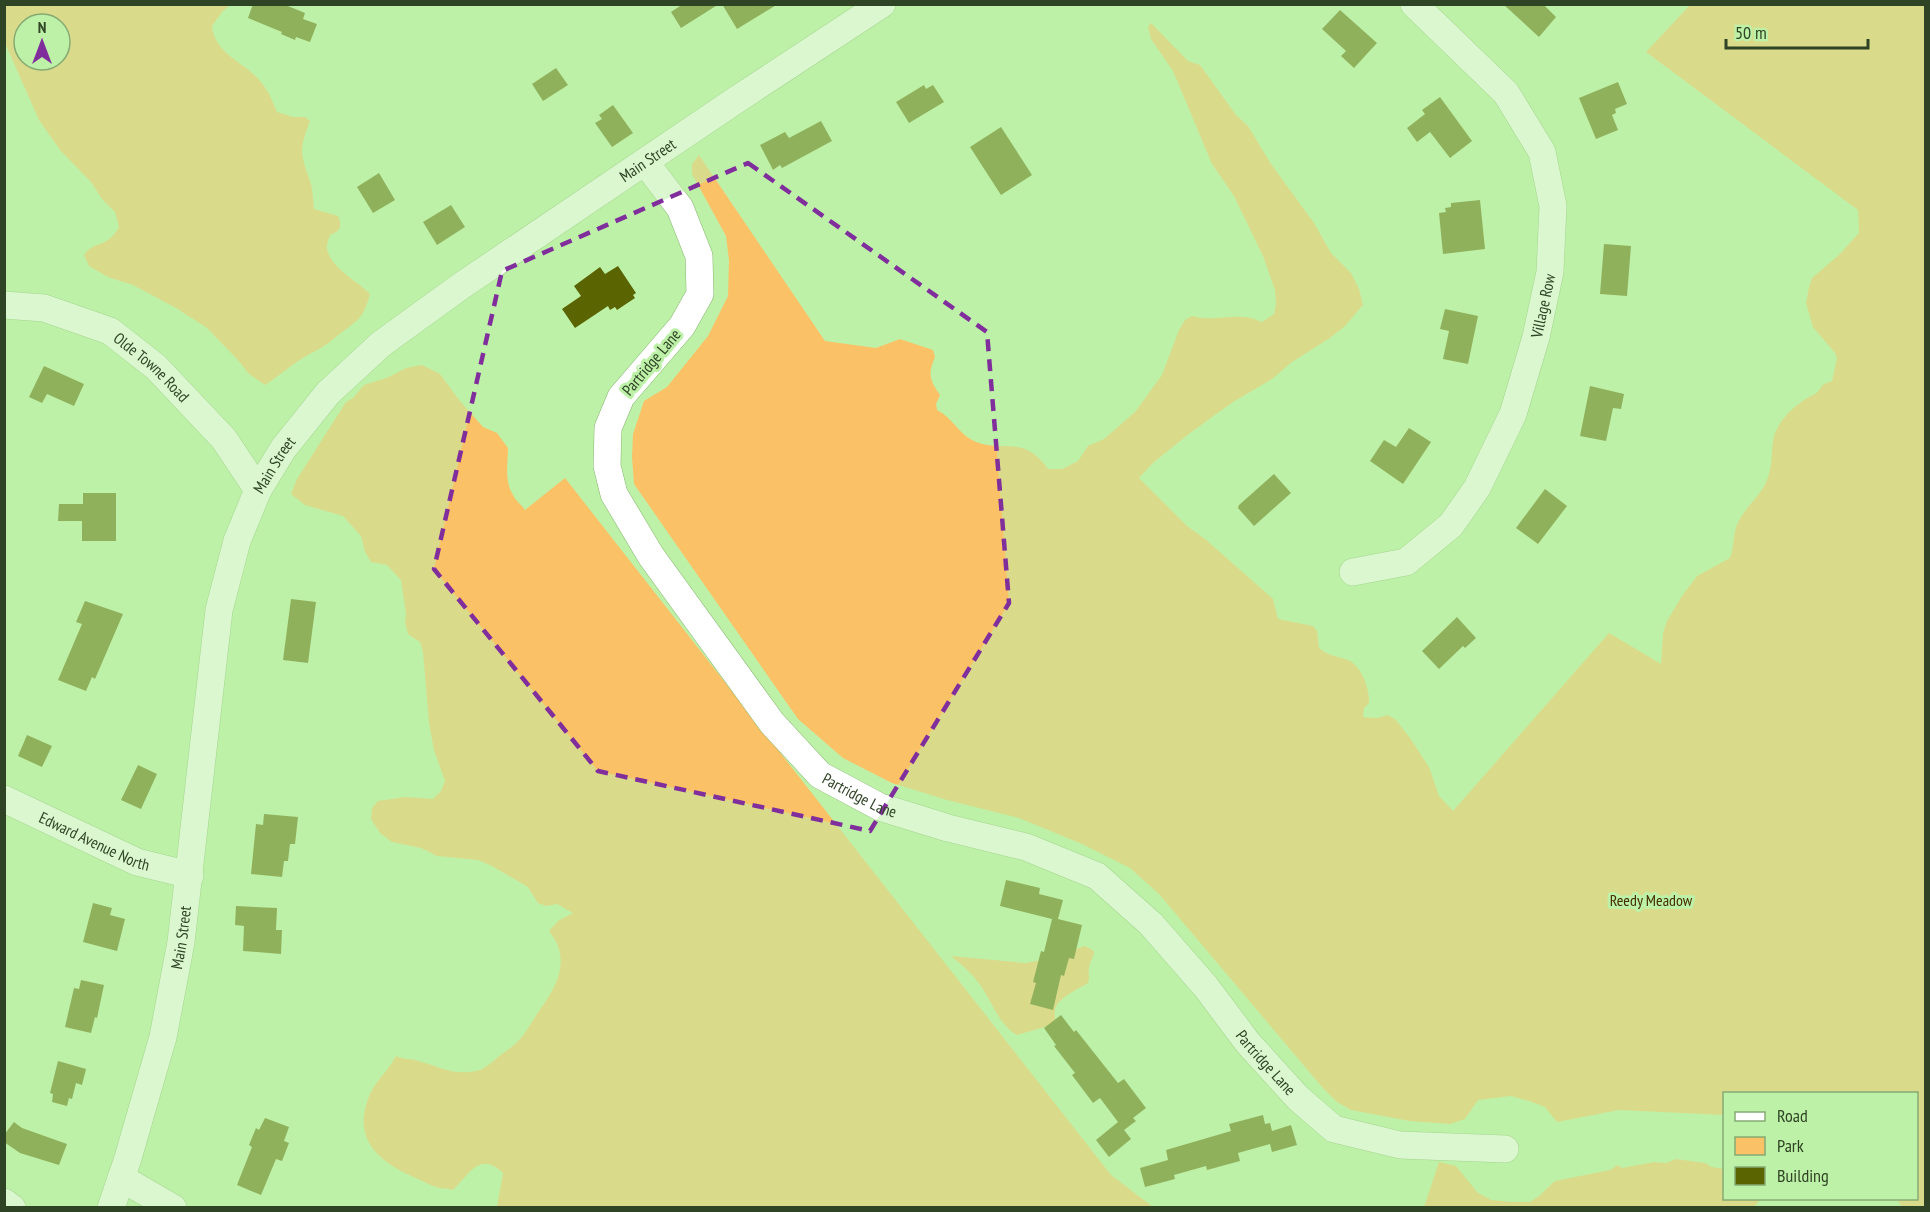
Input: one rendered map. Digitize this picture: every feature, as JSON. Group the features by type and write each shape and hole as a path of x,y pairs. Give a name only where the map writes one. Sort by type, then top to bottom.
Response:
{"street":[{"name":"Main Street","path":"111,1208 163,1037 181,942 219,610 237,541 258,490 283,449 328,393 381,344 461,286 882,4"},
{"name":"Village Row","path":"1353,572 1406,562 1451,525 1477,488 1513,414 1536,338 1550,272 1553,206 1542,152 1506,93 1414,4"},
{"name":"Partridge Lane","path":"645,162 681,208 699,256 700,294 682,326 621,397 608,428 607,466 614,494 651,556 772,723 820,775 880,807 948,828 1026,847 1097,876 1151,924 1206,987 1248,1043 1298,1098 1334,1129 1400,1145 1505,1149"},
{"name":"Olde Towne Road","path":"4,305 44,308 110,331 156,367 224,439 258,490"},
{"name":"Edward Avenue North","path":"4,799 137,862 190,875"},
{"path":"121,1178 173,1208"},
{"path":"4,1202 12,1208"}],"highlighted area":[{"path":"748,163 987,332 1009,603 870,831 598,771 434,569 502,271"}],"green space":[{"path":"5,4 230,5 212,26 219,44 224,51 261,82 277,112 293,117 305,117 310,121 302,151 312,187 314,209 338,216 340,228 330,235 327,249 329,256 339,268 370,294 361,316 329,343 265,385 248,373 207,328 133,285 108,277 89,266 84,255 92,247 110,239 119,227 115,212 102,199 91,182 60,150 39,120 18,72 72,72 72,12 12,12 12,59 5,43"},
{"name":"Reedy Meadow","path":"1690,5 1925,5 1925,1207 1902,1207 1898,1200 1918,1200 1918,1092 1723,1092 1723,1115 1619,1110 1557,1122 1545,1107 1511,1096 1478,1100 1465,1119 1450,1124 1410,1121 1351,1110 1337,1102 1322,1087 1159,894 1130,868 1082,844 1019,818 892,783 843,758 798,719 634,484 633,434 644,401 667,387 708,336 728,296 729,260 726,236 692,174 692,164 699,155 825,341 876,348 900,339 933,350 935,357 931,376 940,395 936,404 937,410 972,440 992,446 1011,446 1029,451 1048,469 1062,469 1078,461 1088,446 1104,439 1135,412 1162,375 1185,320 1192,316 1201,318 1244,317 1262,322 1274,314 1275,290 1263,256 1234,196 1212,164 1173,71 1151,39 1148,27 1151,23 1188,61 1200,65 1236,115 1248,126 1271,164 1314,223 1331,253 1351,273 1359,289 1363,305 1345,326 1330,338 1190,433 1154,462 1139,478 1187,526 1273,599 1278,619 1313,626 1317,631 1319,648 1328,654 1351,661 1356,666 1366,684 1369,697 1363,717 1377,718 1388,715 1396,720 1429,767 1439,796 1453,811 1609,633 1661,664 1663,633 1667,621 1682,596 1697,576 1730,558 1737,524 1763,489 1768,477 1777,429 1785,416 1796,406 1816,393 1824,384 1832,381 1837,358 1813,327 1806,303 1812,278 1839,255 1859,233 1858,210 1646,52"},
{"path":"422,365 440,374 483,427 497,433 508,448 508,484 514,497 525,510 565,478 1111,1175 1153,1207 497,1207 503,1173 495,1167 482,1164 476,1167 453,1190 435,1187 404,1173 372,1148 366,1137 365,1110 370,1094 396,1056 453,1071 476,1071 487,1066 521,1038 549,997 561,965 556,942 549,931 558,921 573,913 557,904 546,906 538,903 528,887 478,860 437,856 421,848 392,842 380,833 371,819 372,808 378,801 405,797 433,799 441,791 445,781 434,750 429,723 423,652 420,642 408,634 401,580 387,565 371,562 365,552 361,536 343,516 305,505 291,494 297,479 346,402 353,398 364,385 389,377 406,368"},
{"path":"1085,946 1094,951 1089,967 1088,983 1059,1002 1055,1010 1055,1024 1017,1035 1000,1019 974,978 951,956 1025,963 1048,959"},
{"path":"1676,1159 1705,1163 1723,1169 1723,1200 1760,1200 1753,1208 1424,1207 1439,1162 1456,1166 1478,1193 1491,1200 1512,1202 1530,1202 1555,1181 1610,1170 1618,1165 1622,1168 1654,1162 1666,1163"}],"building":[{"path":"253,4 283,4 305,13 303,19 317,24 310,42 296,37 295,40 248,18"},
{"path":"683,4 719,4 681,28 671,12"},
{"path":"722,4 778,4 737,29"},
{"path":"1503,4 1543,4 1556,17 1539,37"},
{"path":"1340,10 1377,43 1354,68 1341,56 1346,51 1322,29"},
{"path":"556,68 568,85 543,101 532,84"},
{"path":"1618,82 1627,104 1615,109 1616,113 1612,115 1618,130 1596,139 1579,98"},
{"path":"924,85 926,89 933,85 944,102 909,123 896,102"},
{"path":"1440,97 1472,141 1450,158 1430,132 1417,142 1407,128 1425,114 1422,110"},
{"path":"613,105 633,133 612,147 595,123 602,119 599,115"},
{"path":"821,121 832,141 782,168 780,165 773,170 760,145 785,132 789,138"},
{"path":"1001,127 1032,175 1001,195 970,147"},
{"path":"379,173 395,200 373,213 357,187"},
{"path":"1480,200 1485,249 1443,254 1439,213 1446,212 1445,208 1451,207 1451,203"},
{"path":"451,205 465,227 437,245 423,222"},
{"path":"1604,244 1631,246 1627,296 1600,294"},
{"path":"618,266 636,293 633,295 635,298 617,310 615,307 610,310 608,306 575,328 562,309 581,296 574,286 600,267 605,274"},
{"path":"1445,309 1478,316 1468,364 1443,359 1449,331 1440,329"},
{"path":"44,366 84,384 74,406 47,394 42,403 29,397"},
{"path":"1590,386 1624,394 1621,409 1613,408 1606,441 1580,436"},
{"path":"1409,428 1431,442 1403,484 1370,461 1384,440 1396,447"},
{"path":"1274,474 1291,493 1254,526 1238,508 1239,505"},
{"path":"1545,489 1567,506 1538,544 1516,528"},
{"path":"83,493 116,493 116,541 82,541 82,521 58,521 59,504 83,504"},
{"path":"291,599 316,602 308,663 283,660"},
{"path":"85,601 123,614 95,679 92,677 86,691 58,680 82,624 76,622"},
{"path":"1457,617 1476,638 1465,648 1463,646 1439,669 1422,651"},
{"path":"27,735 52,746 42,767 18,756"},
{"path":"138,765 157,774 141,809 121,800"},
{"path":"264,814 298,817 295,844 290,844 288,861 284,861 282,877 251,874 256,824 263,825"},
{"path":"1006,880 1040,888 1039,894 1063,900 1058,919 1082,925 1074,959 1069,958 1064,976 1061,975 1053,1010 1030,1004 1041,951 1044,952 1052,919 1000,906"},
{"path":"93,903 112,908 110,915 125,919 117,951 83,942"},
{"path":"236,906 277,908 276,930 282,930 281,954 243,951 244,926 235,925"},
{"path":"81,980 104,985 97,1018 95,1017 91,1033 65,1027 74,988 79,989"},
{"path":"1061,1015 1074,1032 1076,1030 1118,1083 1124,1079 1146,1108 1133,1118 1136,1121 1124,1130 1100,1098 1093,1103 1072,1075 1075,1073 1054,1046 1056,1045 1044,1028"},
{"path":"58,1061 86,1069 82,1085 76,1083 72,1099 69,1098 67,1106 52,1102 53,1094 50,1093"},
{"path":"1263,1115 1265,1124 1270,1123 1272,1131 1291,1125 1297,1145 1272,1152 1270,1144 1238,1153 1240,1161 1207,1170 1206,1166 1174,1175 1175,1179 1145,1187 1140,1168 1168,1160 1166,1150 1231,1131 1229,1124"},
{"path":"265,1118 289,1127 284,1141 289,1143 282,1161 276,1159 261,1195 237,1185 252,1147 249,1145 256,1128 259,1130"},
{"path":"14,1122 22,1128 67,1144 59,1165 20,1153 4,1142 4,1135"},
{"path":"1118,1122 1131,1139 1109,1157 1096,1140"}]}
